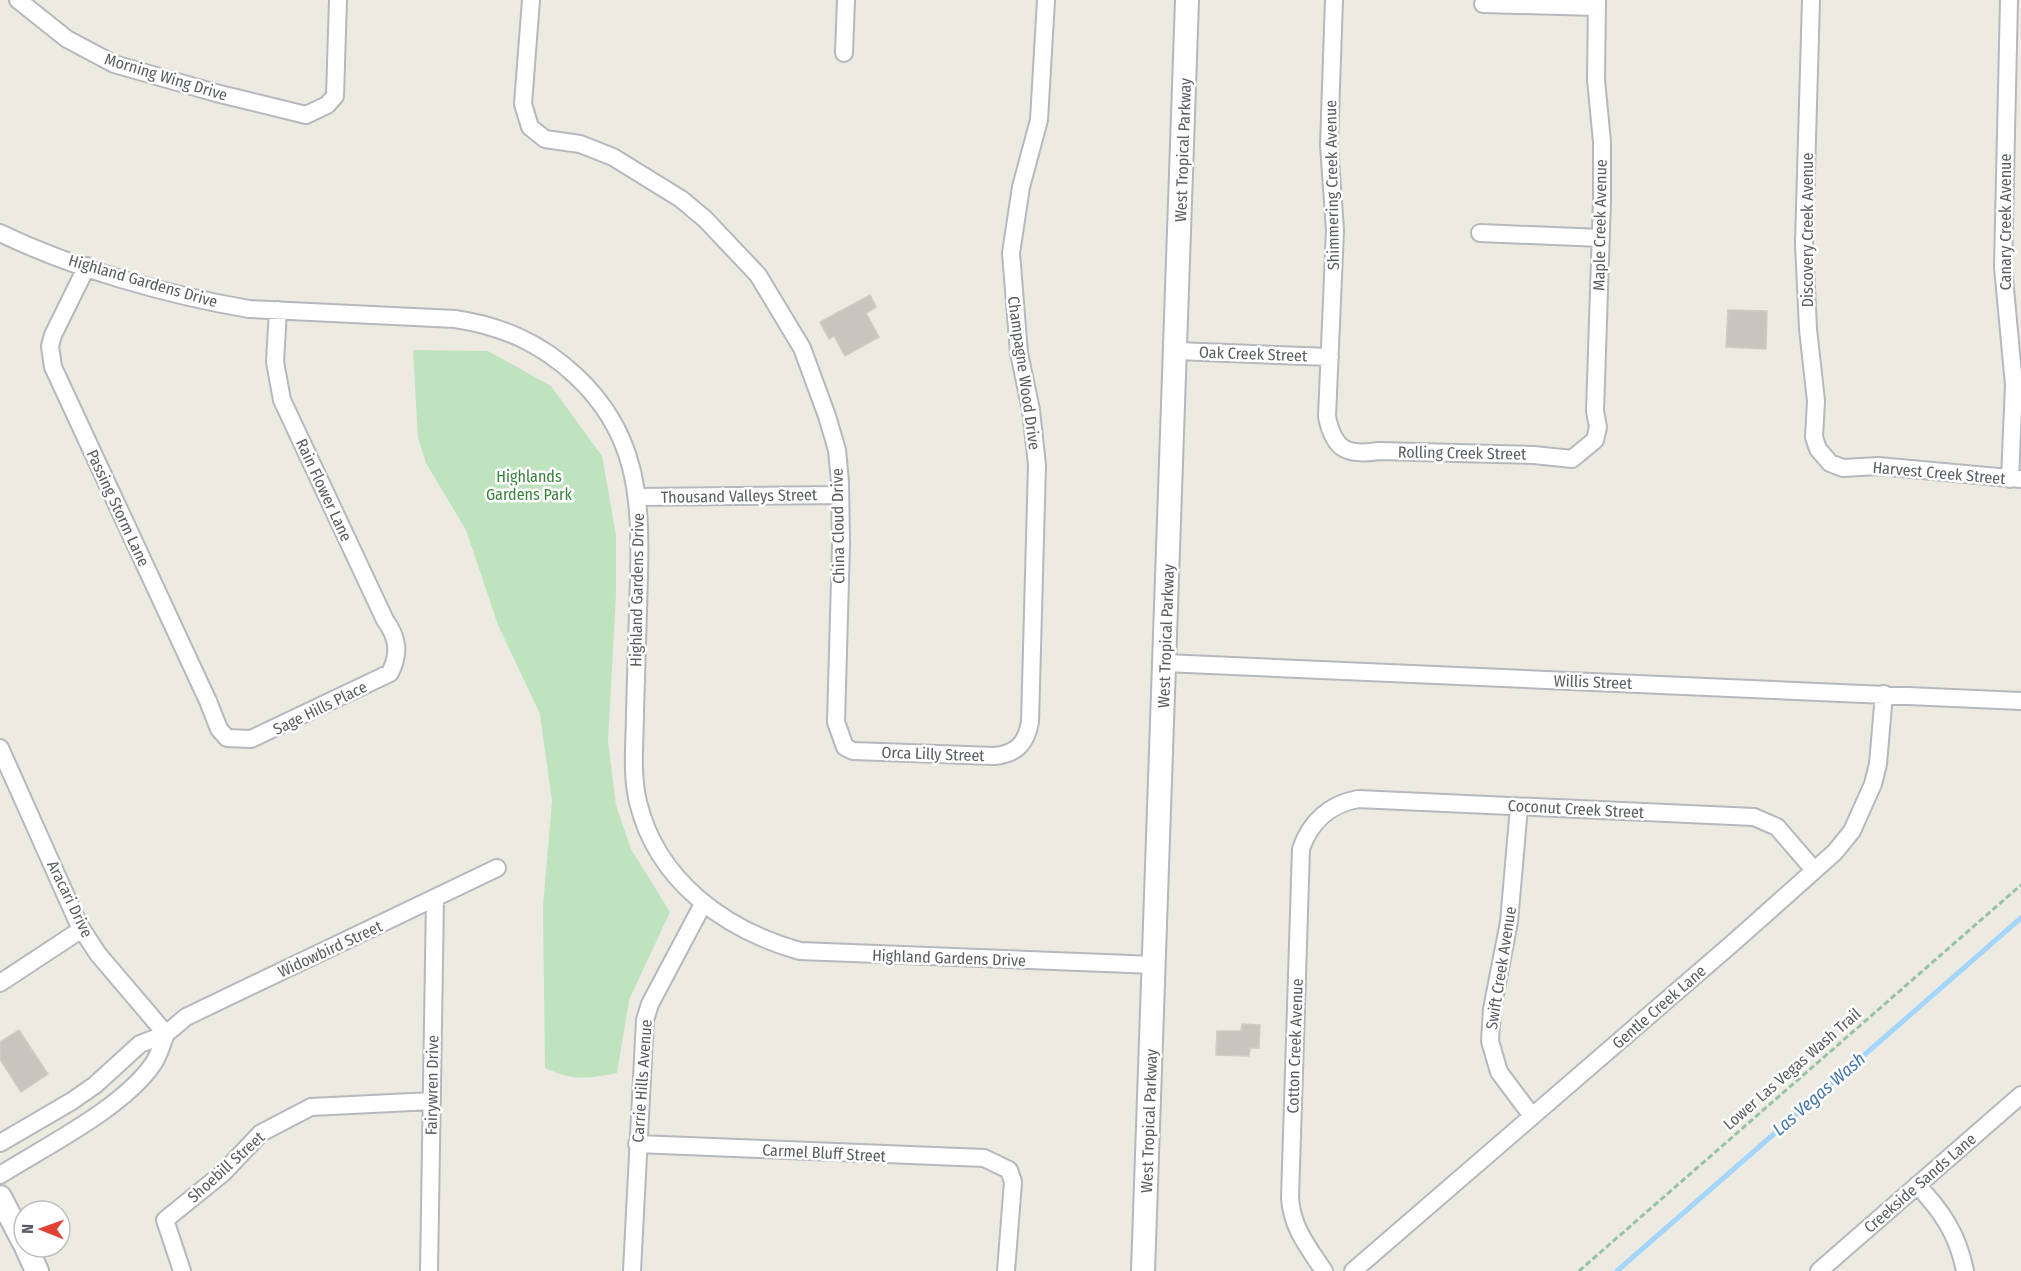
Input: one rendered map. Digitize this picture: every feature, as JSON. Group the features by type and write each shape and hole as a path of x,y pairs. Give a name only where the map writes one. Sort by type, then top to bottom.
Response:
{"main road":[{"name":"West Tropical Parkway","path":"1143,1271 1177,351 1187,0"},
{"path":"0,1197 12,1220"}],"street":[{"name":"Morning Wing Drive","path":"18,0 67,39 114,64 226,96 306,115 327,105 335,96 338,0"},
{"name":"China Cloud Drive","path":"531,0 523,104 530,127 545,139 580,144 613,157 658,183 705,219 758,275 802,348 816,381 837,450 840,495 836,722 845,747"},
{"path":"844,53 846,0"},
{"name":"Champagne Wood Drive","path":"1021,747 1027,738 1030,722 1037,465 1031,410 1019,353 1011,254 1021,187 1039,120 1046,0"},
{"name":"Shimmering Creek Avenue","path":"1334,0 1329,145 1335,230 1327,417 1334,441"},
{"name":"Discovery Creek Avenue","path":"1811,0 1804,254 1808,329 1816,401 1814,437 1823,458"},
{"name":"Canary Creek Avenue","path":"2009,0 2003,267 2014,385 2015,479"},
{"path":"1483,4 1597,4"},
{"name":"Maple Creek Avenue","path":"1589,447 1596,440 1598,427 1595,411 1602,142 1596,80 1597,4"},
{"name":"Highland Gardens Drive","path":"0,232 87,266 200,299 249,309 455,319 487,324 542,348 568,368 592,391 610,416 624,443 637,497 640,518 635,780 638,803 650,836 663,860 703,904 718,916 750,933 800,951 1155,964"},
{"path":"1480,233 1601,238"},
{"name":"Passing Storm Lane","path":"87,266 53,335 50,358 219,729 227,738 237,739"},
{"name":"Rain Flower Lane","path":"278,310 275,362 282,400 386,620 395,634 397,648 395,662"},
{"name":"Oak Creek Street","path":"1177,351 1330,357"},
{"name":"Rolling Creek Street","path":"1334,441 1342,448 1364,453 1379,451 1534,455 1557,459 1572,459 1589,447"},
{"name":"Harvest Creek Street","path":"1823,458 1843,468 1878,466 2015,479"},
{"name":"Thousand Valleys Street","path":"637,497 840,495"},
{"name":"Sage Hills Place","path":"237,739 251,740 377,680 390,673 395,662"},
{"name":"Willis Street","path":"1165,663 2021,701"},
{"name":"Gentle Creek Lane","path":"1353,1271 1814,870 1852,831 1865,807 1878,764 1884,694"},
{"name":"Orca Lilly Street","path":"845,747 854,751 994,756 1005,755 1021,747"},
{"name":"Aracari Drive","path":"0,748 82,929 98,954 166,1034"},
{"name":"Coconut Creek Street","path":"1321,817 1335,806 1358,799 1754,817 1777,827 1814,870"},
{"name":"Swift Creek Avenue","path":"1519,807 1509,922 1491,1009 1490,1041 1502,1078 1532,1116"},
{"name":"Cotton Creek Avenue","path":"1321,817 1312,825 1301,849 1290,1198 1291,1215 1296,1229 1324,1271"},
{"name":"Widowbird Street","path":"0,1143 95,1085 140,1044 166,1034 186,1017 435,899 497,867"},
{"name":"Fairywren Drive","path":"429,1271 435,899"},
{"name":"Carrie Hills Avenue","path":"632,1271 645,1020 650,1004 703,904"},
{"path":"0,983 82,929"},
{"name":"Widowbird Street","path":"0,1175 105,1108 132,1087 154,1063 166,1034"},
{"name":"Creekside Sands Lane","path":"1819,1271 2021,1095"},
{"name":"Shoebill Street","path":"182,1271 165,1220 223,1173 261,1133 311,1107 432,1101"},
{"name":"Carmel Bluff Street","path":"637,1144 984,1158 1009,1170 1013,1182 1006,1271"},
{"path":"1917,1185 1940,1209 1951,1226 1965,1271"}],"path":[{"name":"Lower Las Vegas Wash Trail","path":"1579,1271 2021,885"}],"green space":[{"name":"Highlands Gardens Park","path":"413,350 488,351 551,386 602,456 616,535 616,594 608,741 616,805 631,849 670,912 629,1000 617,1073 580,1078 545,1068 543,907 552,801 540,714 498,625 466,530 426,463 418,438"}],"building":[{"path":"870,295 876,307 866,313 879,337 845,356 834,336 829,339 820,322"},
{"path":"1728,310 1767,311 1766,349 1726,347"},
{"path":"1242,1024 1260,1025 1259,1048 1250,1048 1249,1056 1216,1055 1217,1031 1241,1031"},
{"path":"19,1030 48,1074 21,1092 0,1059 0,1042"}],"waterway":[{"name":"Las Vegas Wash","path":"1617,1271 2021,918"}]}
